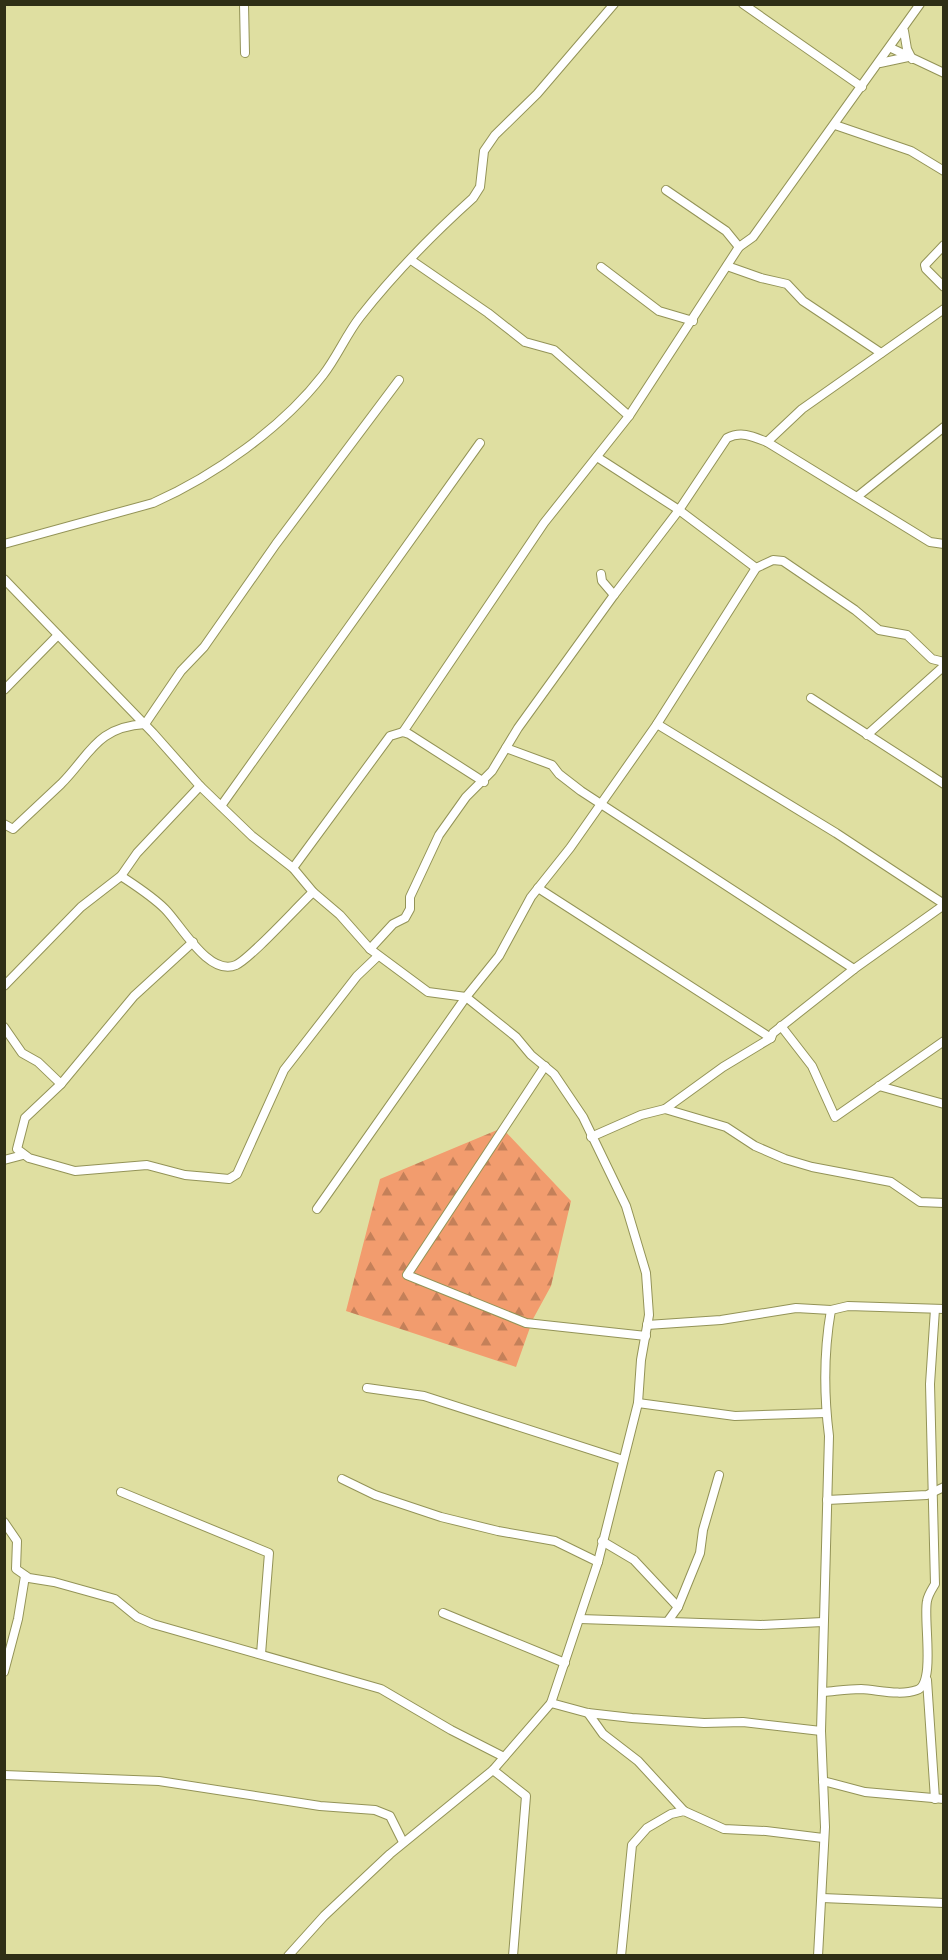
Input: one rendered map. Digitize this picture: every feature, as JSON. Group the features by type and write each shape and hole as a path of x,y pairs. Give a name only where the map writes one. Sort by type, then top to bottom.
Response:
{"street":[{"path":"244,4 245,53"},
{"path":"4,544 153,503 173,495 255,442 322,375 360,317 411,260 473,198 480,187 484,151 495,135 537,94 614,4"},
{"path":"743,4 862,87"},
{"path":"293,868 390,736 402,732 520,557 629,416 693,321 739,247 753,237 904,31 920,4"},
{"path":"904,31 910,58"},
{"path":"891,48 944,73"},
{"path":"880,63 910,58"},
{"path":"835,125 911,151 944,171"},
{"path":"666,190 726,231 739,247"},
{"path":"944,245 925,266 944,287"},
{"path":"411,260 477,307 488,312 525,342 554,350 629,416"},
{"path":"727,266 761,278 788,284 803,301 881,353"},
{"path":"601,267 659,311 693,321"},
{"path":"767,441 802,409 944,309"},
{"path":"4,824 13,829 63,782 90,747 116,730 145,724 181,671 204,646 276,544 399,380"},
{"path":"858,496 944,427"},
{"path":"370,949 393,924 405,918 410,909 410,897 439,836 466,797 484,782 614,595 679,510 727,438 742,434 767,441 930,542 944,544"},
{"path":"221,806 480,443"},
{"path":"597,458 679,510 756,568"},
{"path":"317,1209 466,997 499,956 538,888 570,848 657,724 756,568 773,560 783,561 855,610 879,630 907,634 932,659 944,664 867,735"},
{"path":"601,574 602,581 614,595"},
{"path":"4,579 145,724 200,786 252,836 293,868 313,892 340,915 370,949 428,992 466,997 516,1037 554,1074 583,1117 626,1206 646,1273 647,1325 641,1360 638,1403 598,1562 551,1702 493,1770 404,1842 324,1916 288,1956"},
{"path":"4,690 58,635"},
{"path":"811,698 944,784"},
{"path":"591,1137 641,1115 665,1109 723,1067 771,1038 781,1026 854,969 944,905 836,833 657,724"},
{"path":"402,732 484,782"},
{"path":"506,748 552,765 559,774 600,803 854,969"},
{"path":"4,986 81,907 120,876 136,853 200,786"},
{"path":"120,876 164,908 203,955 218,965 228,968 236,965 313,892"},
{"path":"538,888 771,1038"},
{"path":"193,942 117,1014 61,1084 25,1118 16,1149 23,1155 75,1171 147,1165 185,1175 229,1179 237,1174 284,1070 357,976 378,956"},
{"path":"781,1026 812,1066 835,1117 944,1041"},
{"path":"4,1027 22,1053 38,1062 61,1084"},
{"path":"545,1066 407,1275 526,1323 646,1336"},
{"path":"879,1086 944,1104"},
{"path":"665,1109 726,1127 755,1146 786,1159 812,1167 891,1182 920,1202 944,1203"},
{"path":"4,1160 23,1155"},
{"path":"647,1325 721,1320 796,1308 831,1310 848,1306 939,1309 930,1384 935,1584 926,1606 927,1676 939,1799 865,1792 823,1781"},
{"path":"818,1956 822,1898 821,1731 824,1692 823,1622 829,1436 826,1413 828,1328 831,1310"},
{"path":"367,1388 424,1396 623,1460"},
{"path":"638,1403 735,1416 826,1413"},
{"path":"668,1621 678,1607 700,1553 703,1530 719,1475"},
{"path":"342,1479 375,1495 441,1517 498,1531 555,1541 598,1562"},
{"path":"827,1500 927,1495 933,1490 944,1487"},
{"path":"121,1492 269,1553 261,1654"},
{"path":"4,1522 17,1541 16,1569 25,1576 115,1599 137,1617 153,1624 381,1689 451,1730 504,1757"},
{"path":"602,1541 634,1560 678,1607"},
{"path":"4,1672 18,1619 25,1576"},
{"path":"443,1613 565,1663"},
{"path":"580,1619 615,1622 761,1624 823,1622"},
{"path":"824,1692 859,1689 917,1690 923,1687 927,1676"},
{"path":"551,1702 588,1713 673,1721 773,1724 793,1730 821,1731"},
{"path":"588,1713 603,1734 638,1761 684,1811 724,1829 766,1831 823,1838"},
{"path":"493,1770 526,1796 513,1956"},
{"path":"4,1775 159,1781 320,1806 375,1810 390,1816 404,1842"},
{"path":"621,1956 632,1845 647,1828 670,1814 684,1811"},
{"path":"822,1898 944,1903"}],"green space":[{"path":"502,1128 571,1201 551,1286 533,1319 516,1367 346,1311 380,1179"}]}
